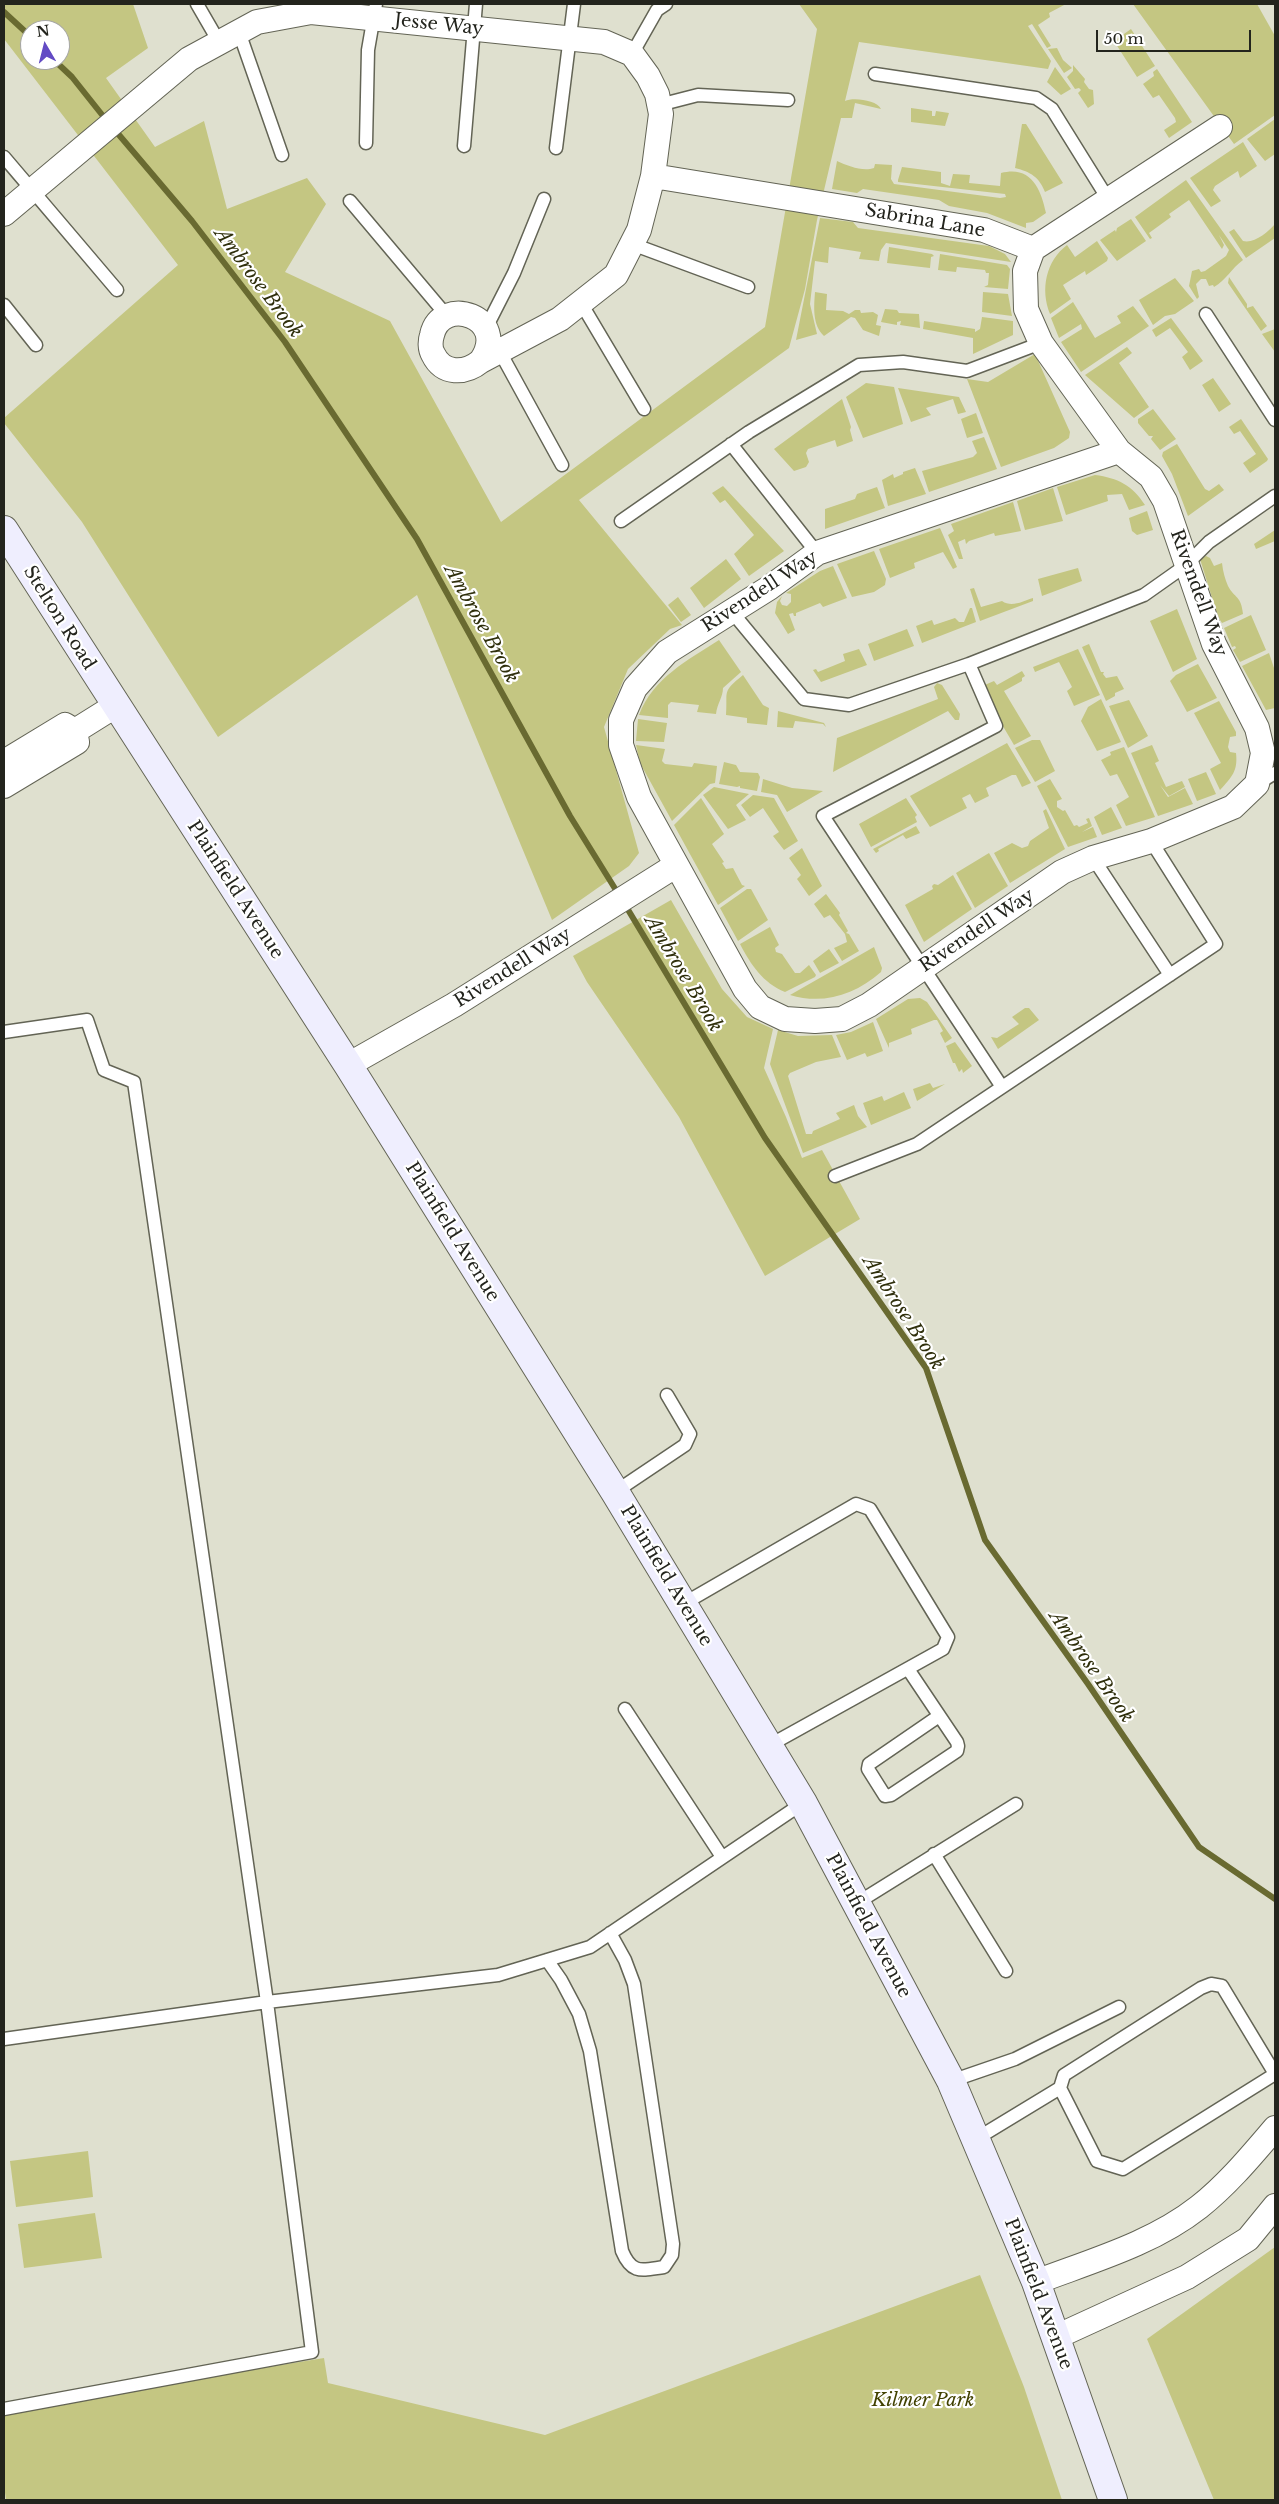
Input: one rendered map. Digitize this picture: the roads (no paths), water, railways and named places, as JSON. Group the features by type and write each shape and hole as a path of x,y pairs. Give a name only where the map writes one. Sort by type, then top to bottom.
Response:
{"main road":[{"name":"Stelton Road","path":"4,530 115,706"},
{"name":"Plainfield Avenue","path":"115,706 348,1065 615,1492 804,1803 952,2082 1036,2282 1113,2500"}],"street":[{"name":"Jesse Way","path":"4,214 189,59 257,22 291,10 311,12 375,11 474,28 604,42 632,54"},
{"path":"491,356 488,352 489,340 486,328 477,319 468,314 447,316 433,331 430,341 432,353 438,363 448,370 460,372 472,370 491,356 560,320 616,275 635,237 653,176 661,114 648,76 632,54"},
{"path":"1118,451 1041,343 1026,309 1025,271 1033,249 1220,127"},
{"name":"Sabrina Lane","path":"653,176 984,230 1033,249"},
{"name":"Rivendell Way","path":"1118,451 1151,477 1165,501 1185,566 1214,644 1257,728 1266,778 1233,807 1151,841 1093,858 1062,872 869,1005 842,1019 815,1021 785,1019 760,1007 745,989 675,866 639,797 621,745 621,720 635,688 667,652 732,612 817,553 1118,451"},
{"path":"75,731 115,706"},
{"path":"4,762 65,725 75,731 77,742 4,786"},
{"name":"Rivendell Way","path":"348,1065 454,1005 675,866"},
{"path":"1036,2282 1142,2241 1197,2208 1231,2180 1275,2128"},
{"path":"1056,2337 1187,2277 1248,2239 1275,2206"}],"lane":[{"path":"198,4 229,37 282,155"},
{"path":"464,146 476,4"},
{"path":"556,148 574,4"},
{"path":"632,54 657,10 666,4"},
{"path":"366,143 368,50 375,11"},
{"path":"875,74 1036,98 1052,109 1108,199"},
{"path":"659,105 698,96 788,100"},
{"path":"4,157 30,191 117,290"},
{"path":"486,328 514,273 544,198"},
{"path":"350,202 447,316"},
{"path":"635,237 748,287"},
{"path":"580,303 644,409"},
{"path":"4,306 36,345"},
{"path":"1206,314 1275,420"},
{"path":"621,521 731,444 859,366 903,362 967,372 1041,343"},
{"path":"491,356 562,464"},
{"path":"731,444 817,553"},
{"path":"732,612 804,699 849,704 969,664 1144,594 1185,566 1209,542 1275,496"},
{"path":"969,664 996,726 823,816 1002,1087"},
{"path":"834,1176 917,1144 1216,944 1151,841"},
{"path":"1093,858 1170,975"},
{"path":"4,1032 87,1020 104,1070 134,1082 267,2002 312,2352 4,2409"},
{"path":"615,1492 685,1445 690,1434 667,1395"},
{"path":"683,1604 856,1504 870,1509 948,1637 943,1648 770,1745"},
{"path":"908,1669 957,1742 958,1746 957,1751 891,1795 885,1796 868,1769 869,1764 873,1759 939,1716"},
{"path":"625,1708 722,1857"},
{"path":"4,2039 267,2002 498,1975 590,1947 804,1803"},
{"path":"857,1903 1016,1804"},
{"path":"934,1854 1006,1971"},
{"path":"547,1960 561,1980 579,2014 590,2051 622,2251 627,2264 640,2271 664,2266 672,2255 673,2244 644,2043 634,1984 625,1960 610,1933"},
{"path":"976,2139 1060,2088 1064,2075 1201,1988 1212,1984 1222,1986 1275,2074 1123,2169 1097,2161 1060,2088"},
{"path":"952,2082 1015,2059 1119,2007"}],"waterway":[{"name":"Ambrose Brook","path":"4,12 20,27"},
{"name":"Ambrose Brook","path":"65,70 107,121"},
{"name":"Ambrose Brook","path":"114,129 192,221 285,342 417,539 570,816 619,895"},
{"name":"Ambrose Brook","path":"624,903 765,1138 926,1368 985,1540 1088,1684 1199,1847 1275,1899"}],"park label":[{"name":"Kilmer Park","path":"923,2401"}]}
